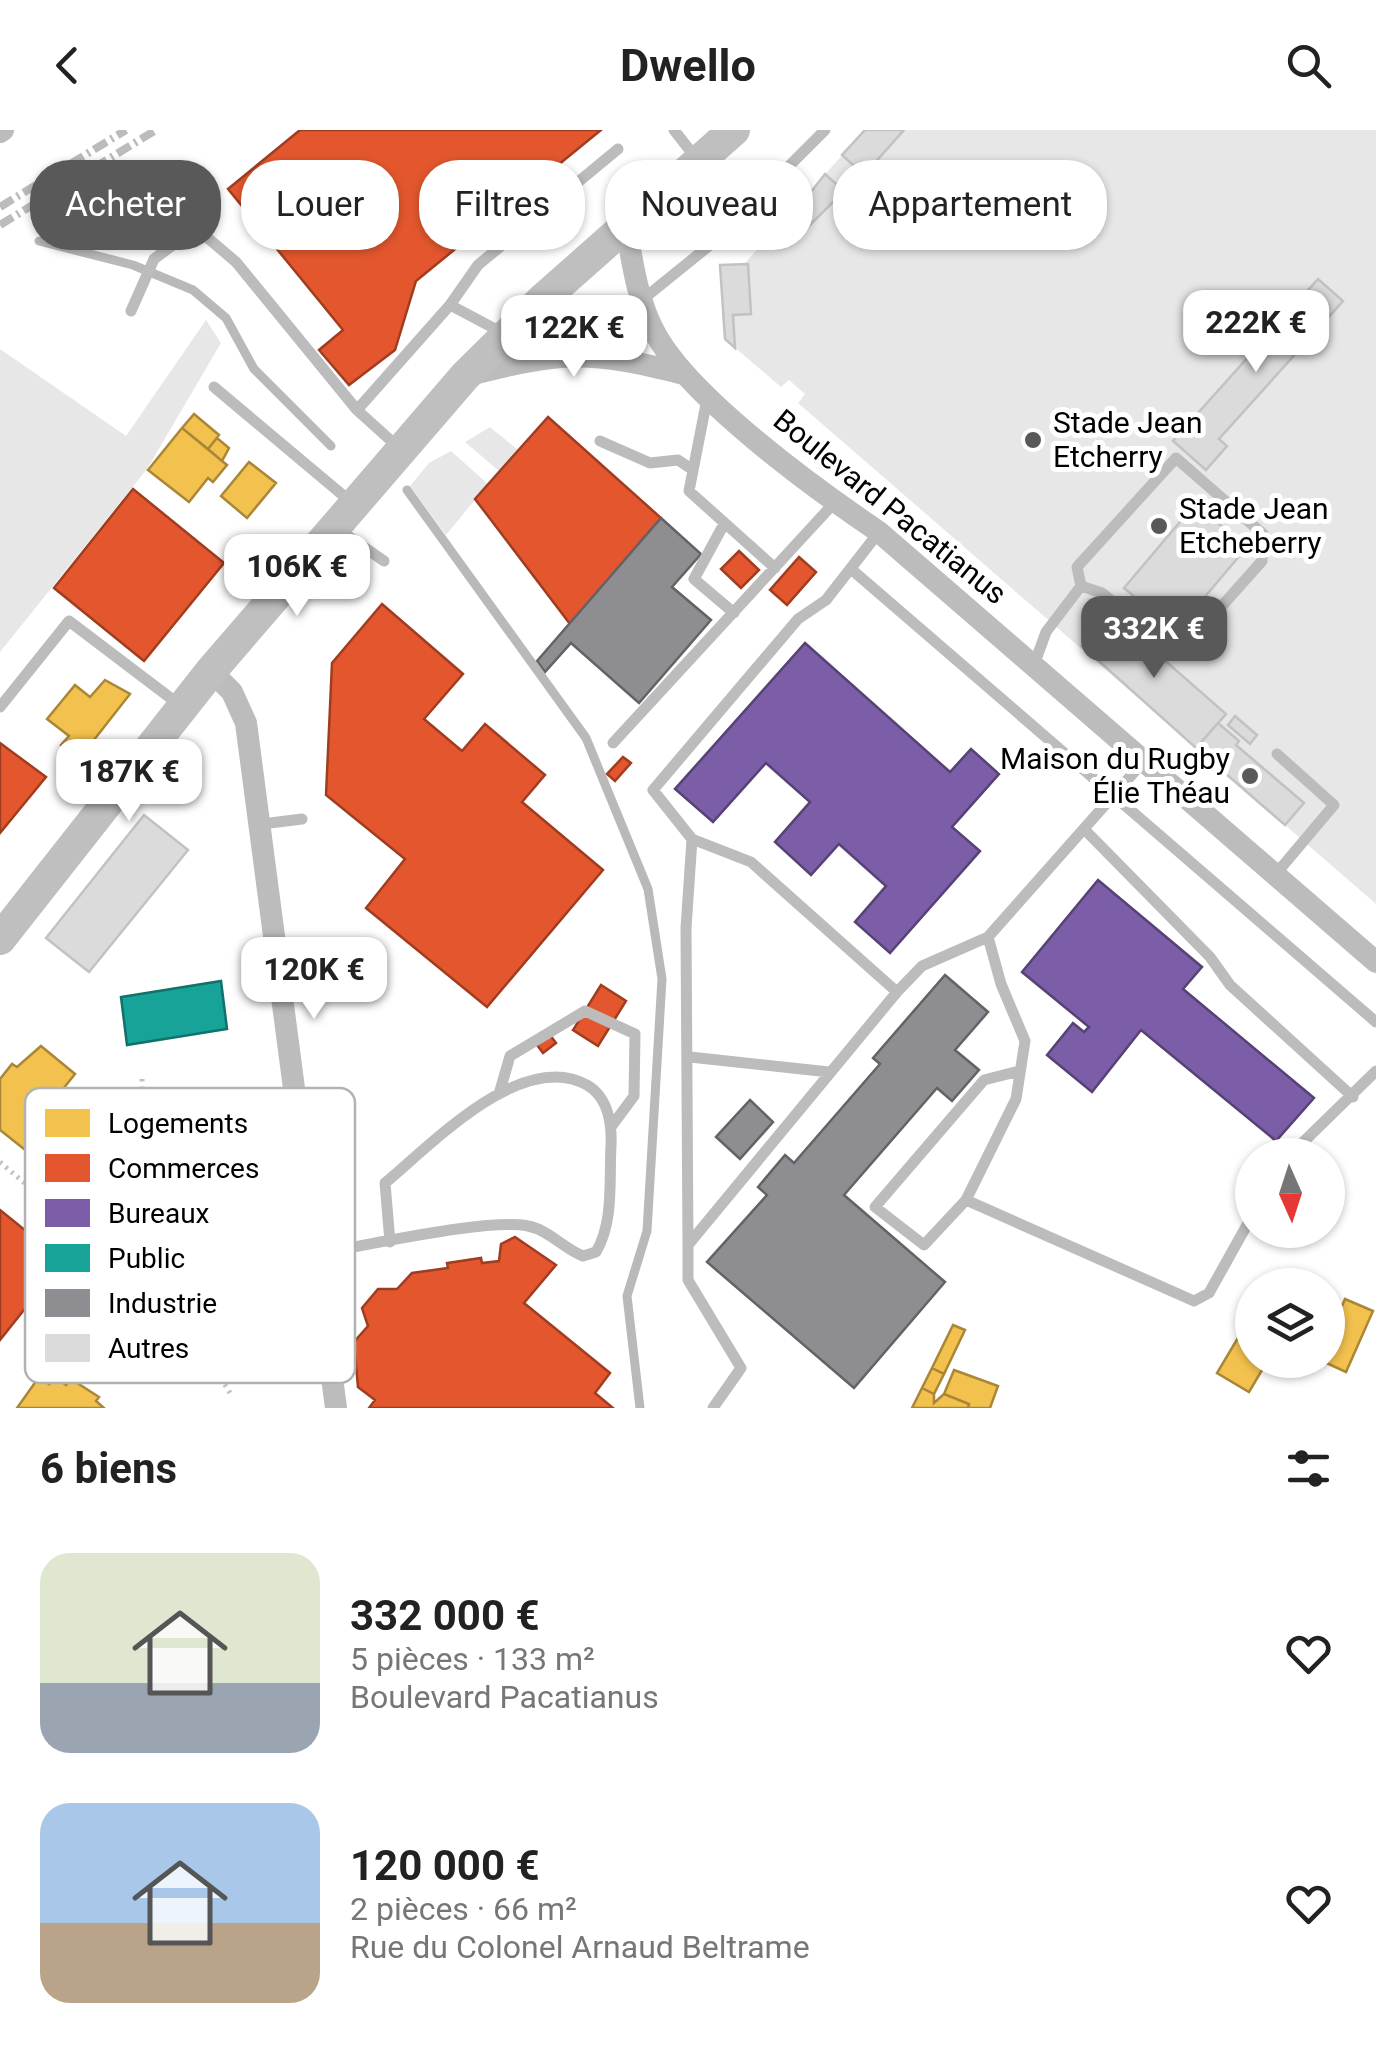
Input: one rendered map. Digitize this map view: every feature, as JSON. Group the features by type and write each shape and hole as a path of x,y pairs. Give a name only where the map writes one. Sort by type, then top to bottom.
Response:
{"main road":[{"path":"701,160 734,130"},
{"path":"0,939 211,670 465,376 605,245"}],"street":[{"name":"Boulevard Pacatianus","path":"631,250 653,330 684,374 835,502 879,532 1376,962"},
{"name":"Boulevard Pacatianus","path":"465,376 571,354 622,358 684,374"},
{"path":"211,670 232,692 246,723 296,1088"},
{"path":"333,1383 336,1408"}],"lane":[{"path":"674,130 697,160"},
{"path":"642,300 710,245 825,130"},
{"path":"357,410 450,305 478,265 618,149"},
{"path":"131,311 154,259 196,228 236,262 357,410 402,450"},
{"path":"450,305 506,335"},
{"path":"214,387 345,516 384,560"},
{"path":"708,395 689,491 775,568"},
{"path":"600,440 650,463 678,460 693,470"},
{"path":"1034,665 1046,632 1081,586 1077,567 1176,458 1263,534 1262,561 1178,654 1102,594 1081,586"},
{"path":"613,743 835,502"},
{"path":"724,524 694,579 734,613"},
{"path":"879,532 826,600 798,619 653,790 692,840 750,862 896,992"},
{"path":"851,570 1376,1022"},
{"path":"0,706 70,621 182,706"},
{"path":"1275,876 1334,805 1276,754"},
{"path":"688,1245 896,992 922,966 988,936 1142,762"},
{"path":"262,824 302,819"},
{"path":"1084,829 1210,957 1230,985 1353,1097"},
{"path":"692,840 686,928 690,1057 688,1280 740,1368 713,1408"},
{"path":"988,936 1001,984 1025,1041 1016,1099 966,1200 924,1245 875,1207 984,1080 1019,1071"},
{"path":"499,1094 510,1056 585,1011 636,1034 634,1096 612,1127"},
{"path":"690,1057 829,1072"},
{"path":"1308,1138 1376,1072"},
{"path":"355,1247 517,1226 546,1233 584,1256 596,1252 606,1236 612,1127 594,1090 568,1075 534,1078 499,1094 384,1183 390,1242"},
{"path":"966,1200 1194,1301 1209,1293 1235,1246"}],"path":[{"path":"142,1079 142,1088"},
{"path":"0,1162 25,1184"},
{"path":"224,1383 230,1393"}],"shaded area":[{"name":"Stade Jean Etcheberry","path":"865,130 1376,130 1376,904 798,403 805,394 789,380 781,387 725,339 720,265 744,264 757,250 813,250 813,188 833,165 833,250 1107,250 1107,160 838,160"},
{"path":"206,320 221,343 147,469 0,652 0,349 126,436"},
{"path":"490,427 518,450 499,471 465,442"},
{"path":"451,451 488,484 446,535 410,486 429,463"}],"building: Logements":[{"path":"194,414 219,435 208,449 182,428"},
{"path":"182,428 227,465 213,482 208,478 189,502 148,470"},
{"path":"217,438 229,448 222,461 208,449"},
{"path":"249,462 276,483 247,518 221,496"},
{"path":"105,680 130,694 79,759 61,745 69,736 47,719 75,685 90,697"},
{"path":"41,1046 75,1074 64,1088 25,1088 24,1149 0,1130 0,1079 12,1064 17,1067"},
{"path":"1345,1299 1373,1311 1345,1372"},
{"path":"953,1325 965,1330 944,1374 932,1368"},
{"path":"1235,1343 1235,1378 1257,1378 1249,1392 1217,1373"},
{"path":"932,1368 944,1374 934,1394 922,1388"},
{"path":"954,1370 998,1386 990,1408 968,1408 969,1404 944,1394"},
{"path":"35,1383 77,1383 99,1397 96,1401 104,1408 17,1408"},
{"path":"922,1388 934,1394 934,1403 944,1394 969,1404 968,1408 912,1408"}],"building: Commerces":[{"path":"300,130 601,130 564,160 419,160 419,250 454,250 416,281 395,350 349,385 319,350 343,330 278,250 399,250 399,160 263,160"},
{"path":"241,178 241,205 228,189"},
{"path":"548,417 661,518 570,624 475,499"},
{"path":"133,489 224,563 144,661 54,588"},
{"path":"739,551 759,570 741,588 721,569"},
{"path":"799,557 816,572 787,605 770,590"},
{"path":"382,604 463,674 424,719 462,751 485,724 545,775 522,802 603,870 487,1007 366,908 405,859 326,795 332,663"},
{"path":"0,743 46,777 0,833"},
{"path":"623,757 631,763 615,781 607,774"},
{"path":"601,985 626,1001 598,1046 573,1030"},
{"path":"550,1035 556,1043 543,1053 537,1045"},
{"path":"0,1210 25,1230 25,1309 0,1340"},
{"path":"515,1237 556,1265 524,1303 610,1373 595,1393 613,1408 369,1408 375,1400 358,1387 355,1353 355,1341 368,1326 362,1308 378,1289 397,1289 412,1273 481,1258 482,1263 499,1261 501,1244"}],"building: Bureaux":[{"path":"805,643 950,772 971,749 999,774 952,827 980,851 890,953 855,922 886,886 839,844 811,875 775,842 810,802 766,763 713,822 675,789"},
{"path":"1098,880 1202,967 1183,989 1314,1098 1279,1138 1272,1138 1141,1030 1092,1092 1047,1055 1073,1023 1084,1032 1089,1027 1022,972"}],"building: Public":[{"path":"221,981 227,1029 127,1045 121,997"}],"building: Industrie":[{"path":"661,518 701,554 672,587 711,620 639,703 571,643 545,672 537,661"},
{"path":"945,975 988,1012 955,1050 979,1070 952,1101 937,1088 844,1195 945,1282 854,1388 707,1262 767,1195 758,1187 785,1155 794,1163 880,1064 873,1058"},
{"path":"750,1100 773,1122 740,1159 716,1137"}],"building: Autres":[{"path":"865,130 904,130 877,160 848,160 842,155"},
{"path":"825,174 833,181 833,202 813,222 813,189"},
{"path":"748,264 751,314 733,315 735,348 725,339 720,265"},
{"path":"1318,279 1343,301 1219,439 1227,446 1206,470 1173,441"},
{"path":"1195,504 1247,547 1176,631 1124,588"},
{"path":"1112,614 1226,714 1196,748 1082,646"},
{"path":"1235,716 1257,735 1250,744 1228,725"},
{"name":"Maison du Rugby Élie Théau","path":"1218,723 1239,741 1236,745 1304,803 1285,825 1196,748"},
{"path":"144,815 188,850 89,972 46,938"}],"waterway":[{"path":"74,250 133,265 193,290 226,318 254,369 331,446"},
{"path":"407,490 586,738 648,889 662,979 647,1231 627,1296 640,1408"}],"railway":[{"path":"0,207 126,130"},
{"path":"0,225 156,130"}],"place":[{"name":"Stade Jean Etcherry","path":"1033,440"},
{"name":"Stade Jean Etcheberry","path":"1159,526"},
{"name":"Maison du Rugby Élie Théau","path":"1250,776"}]}
